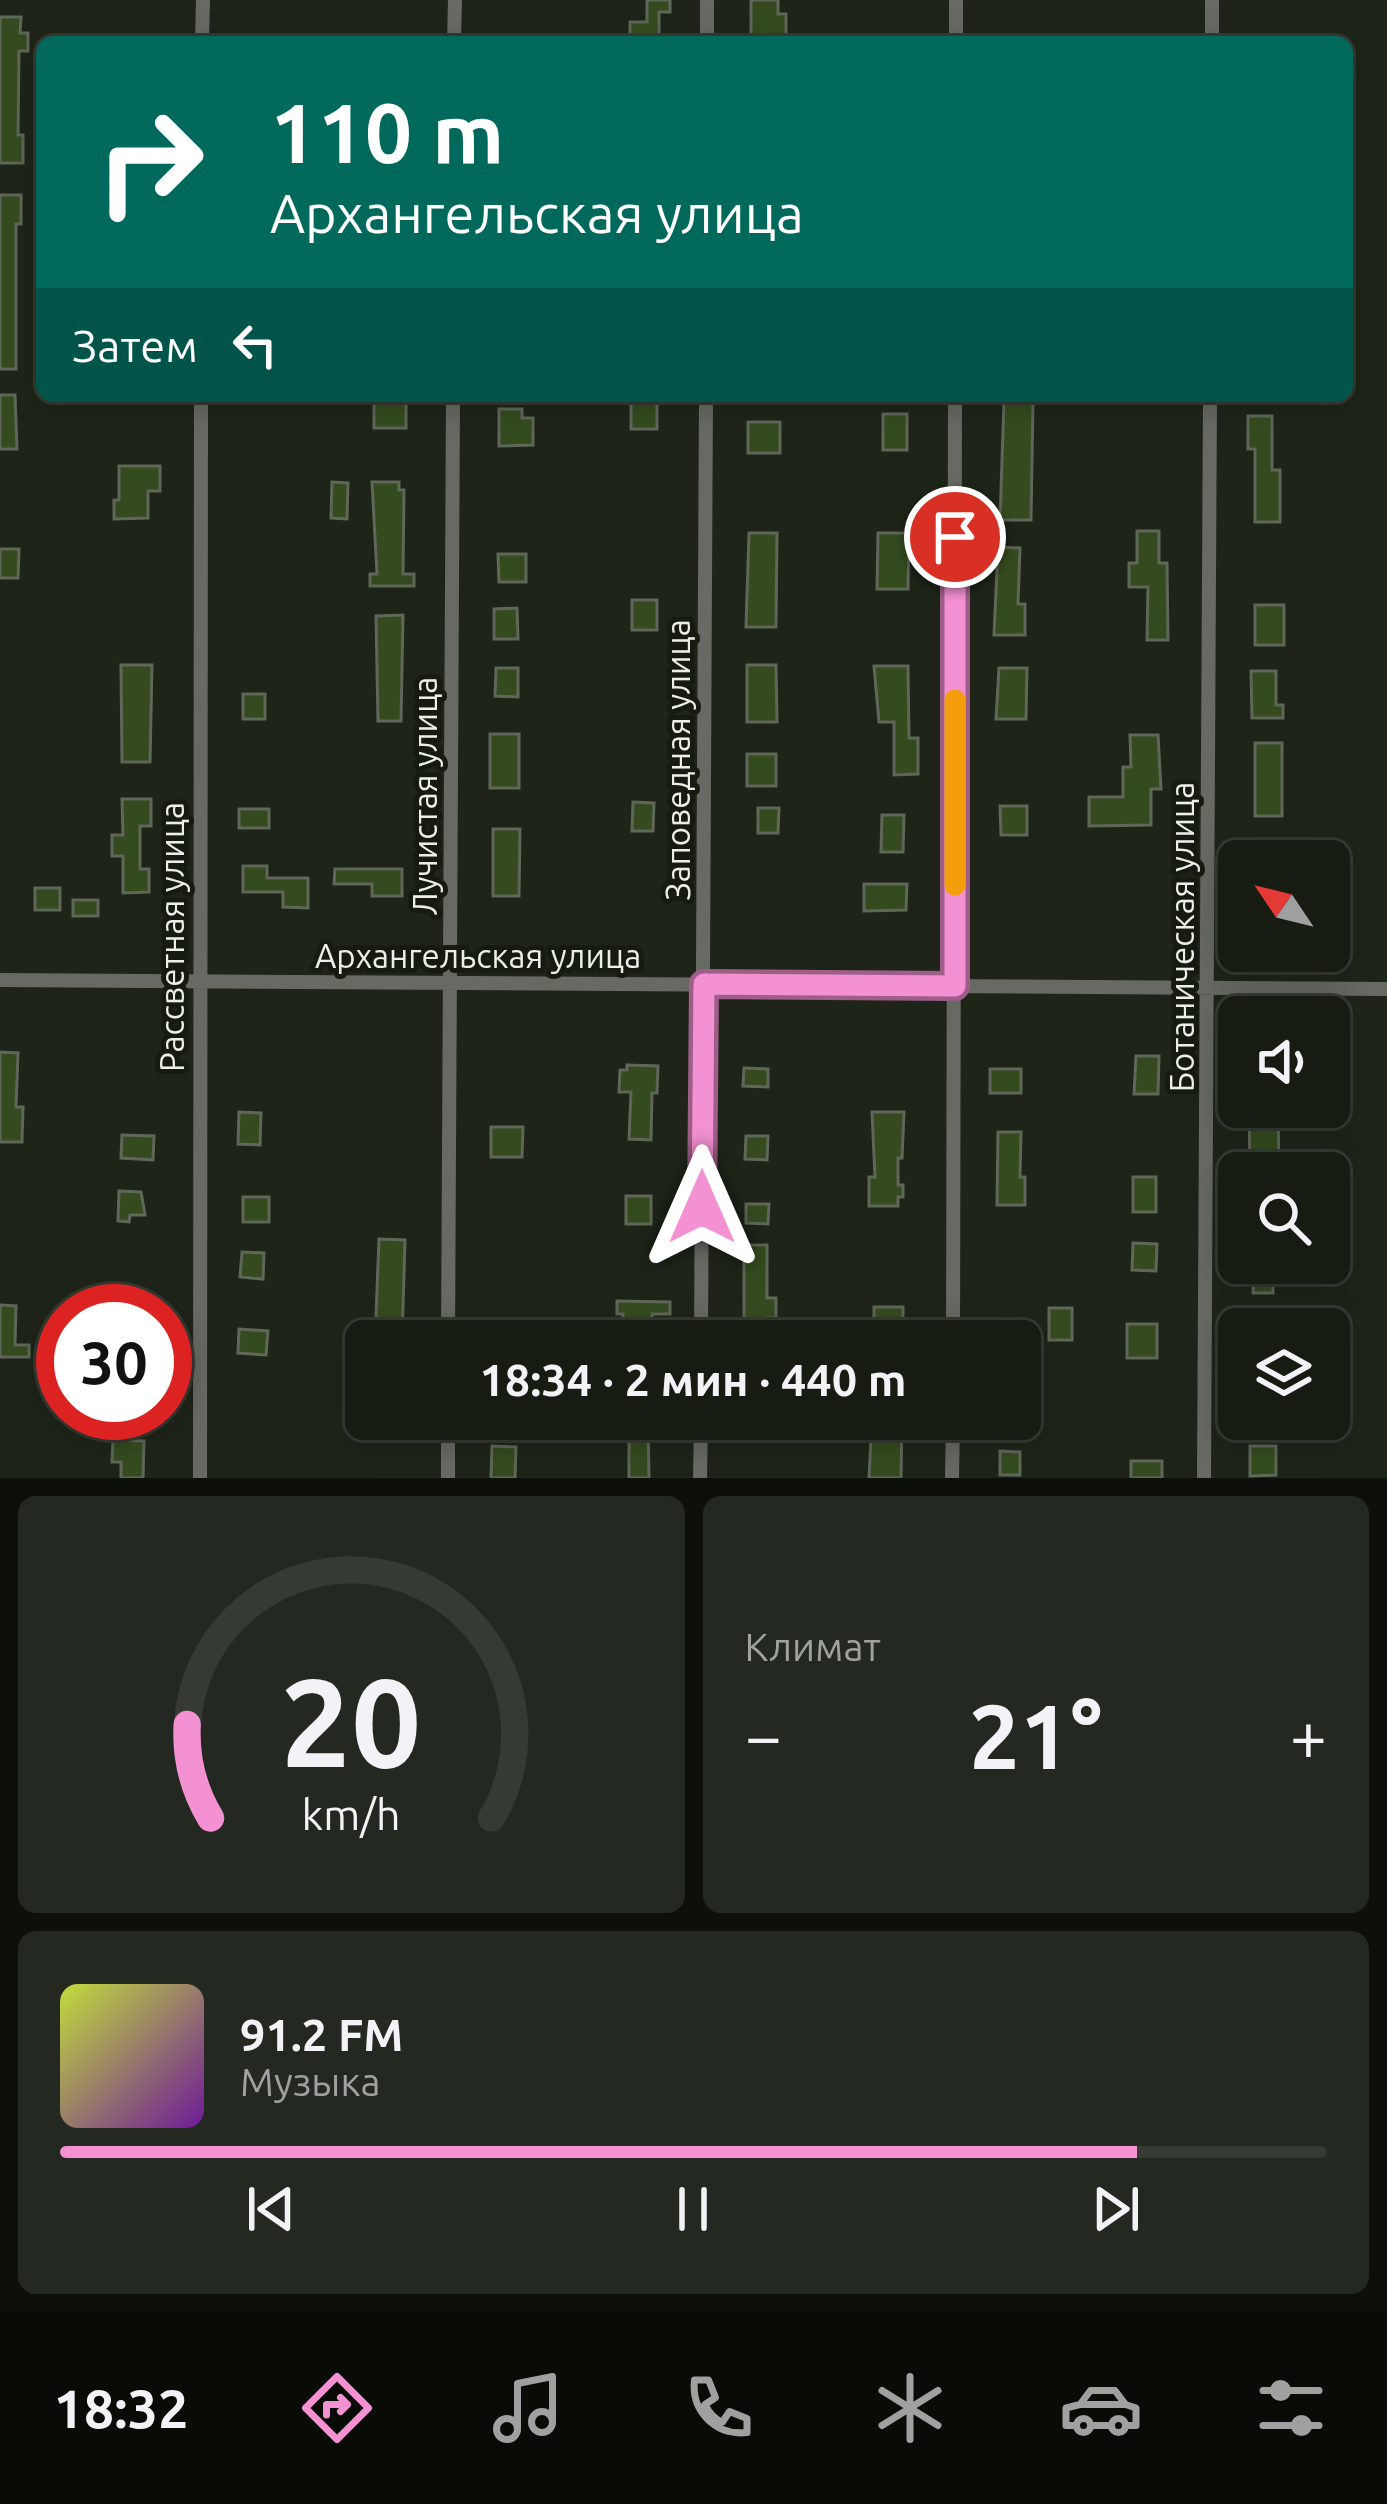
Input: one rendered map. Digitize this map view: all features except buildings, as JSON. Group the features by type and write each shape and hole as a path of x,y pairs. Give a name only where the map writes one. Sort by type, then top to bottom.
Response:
{"street":[{"path":"202,36 203,0"},
{"path":"454,36 455,0"},
{"path":"707,0 707,36"},
{"path":"956,0 956,36"},
{"path":"1211,36 1212,0"},
{"name":"Рассветная улица","path":"200,1478 201,402"},
{"name":"Лучистая улица","path":"448,1320 453,402"},
{"name":"Заповедная улица","path":"701,1320 706,402"},
{"path":"953,1320 956,402"},
{"name":"Ботаническая улица","path":"1204,1478 1210,402"},
{"name":"Архангельская улица","path":"0,980 1387,988"},
{"path":"448,1440 448,1478"},
{"path":"700,1478 701,1440"},
{"path":"952,1478 953,1440"}],"slow traffic":[{"path":"955,700 955,885"}],"route":[{"path":"702,1207 704,984 955,986 955,537"}]}
